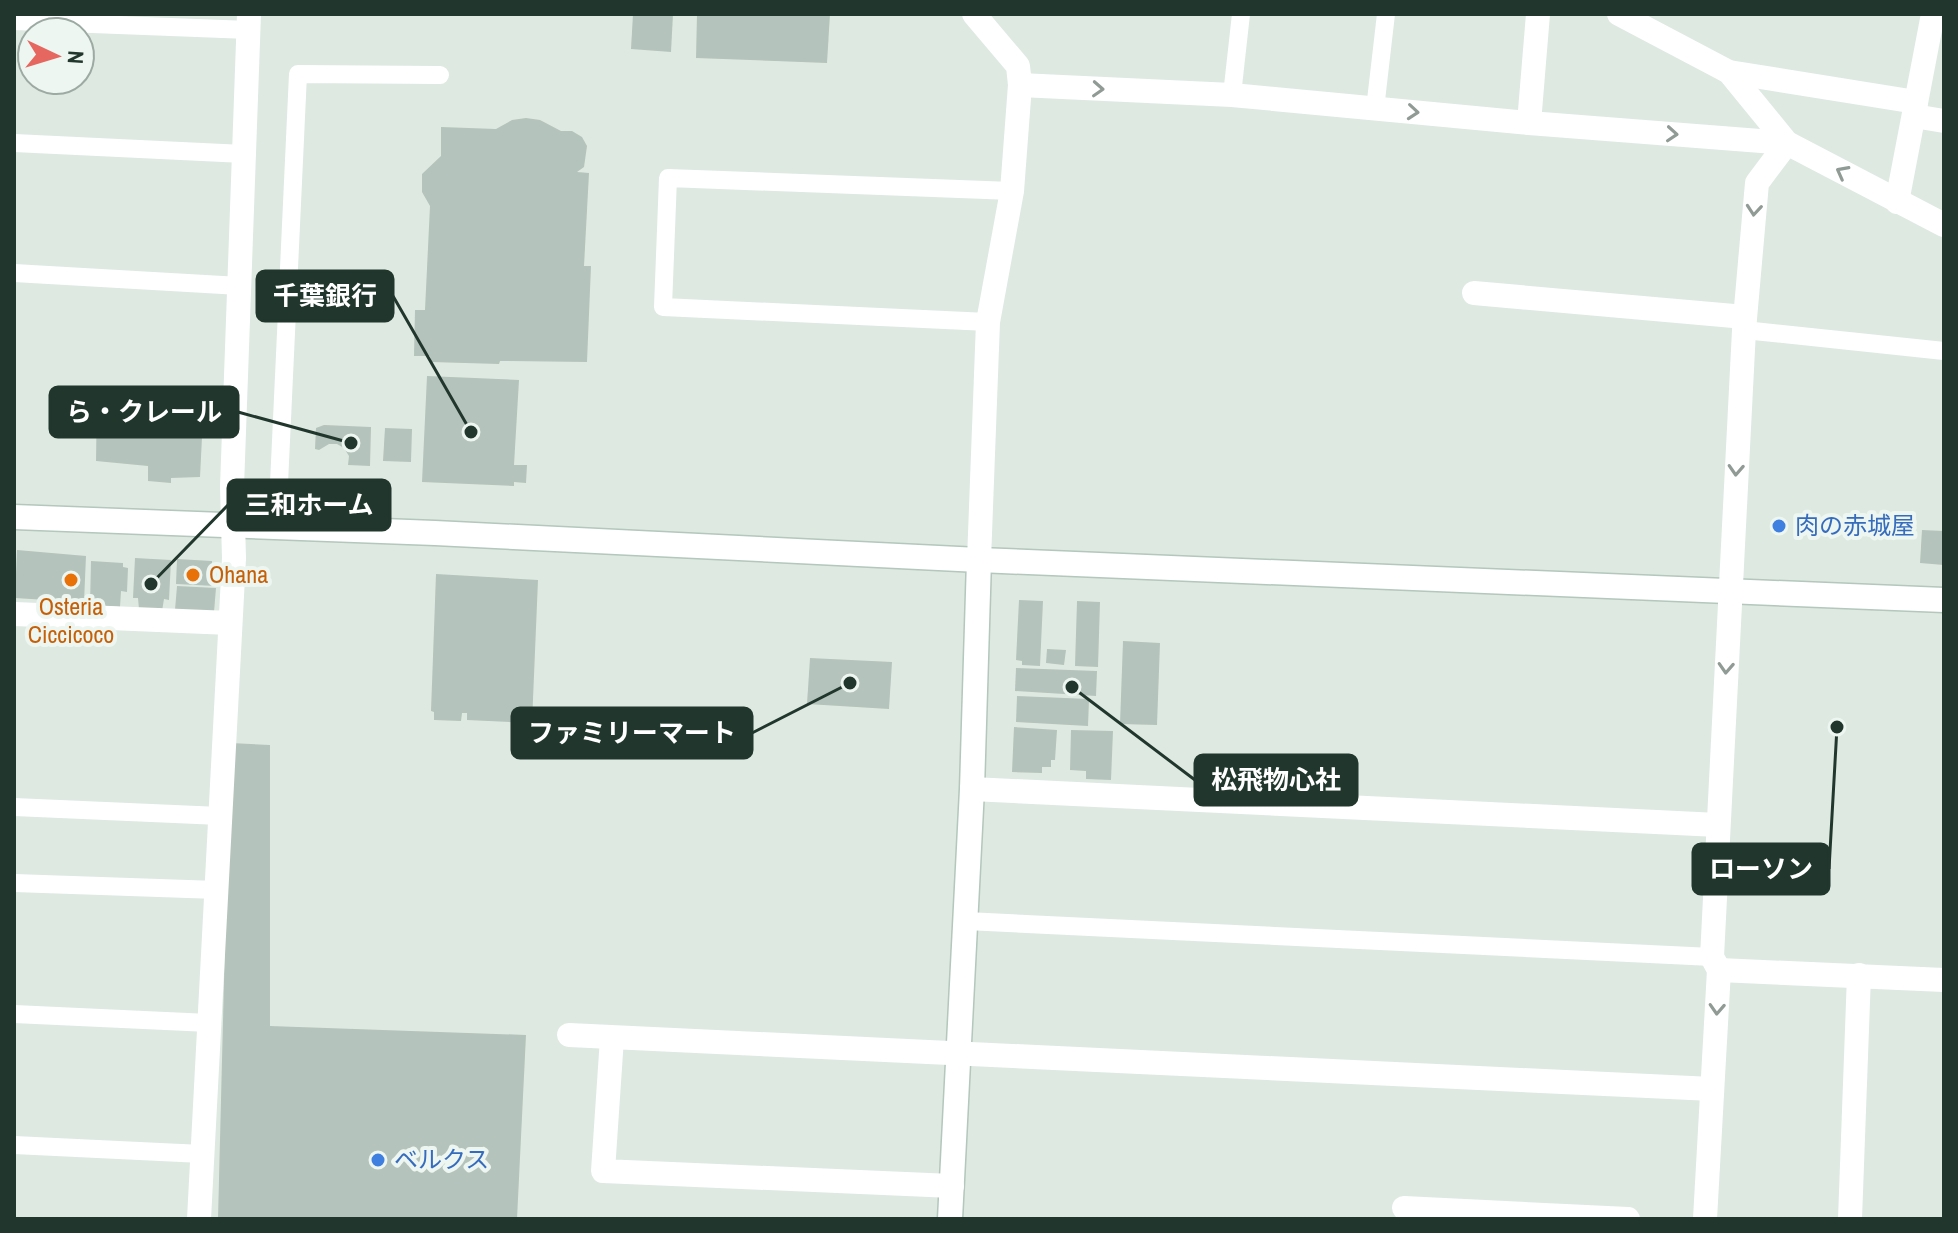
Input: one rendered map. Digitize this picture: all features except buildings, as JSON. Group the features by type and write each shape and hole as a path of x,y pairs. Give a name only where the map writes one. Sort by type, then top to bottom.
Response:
{"street":[{"path":"950,1219 972,789 988,322 1012,191 1020,85 1018,66 974,14"},
{"path":"1529,123 1538,14"},
{"path":"1619,14 1729,72 1915,109 1944,121"},
{"path":"1897,202 1933,14"},
{"path":"199,1219 230,623 249,22"},
{"path":"1729,72 1787,143 1944,225"},
{"path":"1020,85 1232,95 1787,143"},
{"path":"1705,1219 1712,1089 1718,825 1744,323 1757,183 1787,143"},
{"path":"1474,293 1744,323"},
{"path":"14,517 1944,600"},
{"path":"14,614 230,623"},
{"path":"972,789 1718,825"},
{"path":"1715,964 1944,980"},
{"path":"1850,1219 1859,975"},
{"path":"569,1035 1712,1089"},
{"path":"612,1038 603,1171 952,1186"},
{"path":"1404,1208 1628,1219"}],"lane":[{"path":"1232,95 1241,14"},
{"path":"1375,109 1386,14"},
{"path":"14,21 249,22"},
{"path":"277,527 298,74 440,75"},
{"path":"14,143 244,154"},
{"path":"988,322 663,307 668,178 1012,191"},
{"path":"14,273 240,286"},
{"path":"1744,323 1944,351"},
{"path":"14,807 220,816"},
{"path":"14,883 217,890"},
{"path":"966,921 1715,964"},
{"path":"14,1014 209,1023"},
{"path":"14,1145 202,1154"}],"place":[{"name":"千葉銀行","path":"471,432"},
{"name":"ら・クレール","path":"351,443"},
{"name":"肉の赤城屋","path":"1779,526"},
{"name":"Ohana","path":"193,575"},
{"name":"Osteria Ciccicoco","path":"71,580"},
{"name":"三和ホーム","path":"151,584"},
{"name":"ファミリーマート","path":"850,683"},
{"name":"松飛物心社","path":"1072,687"},
{"name":"ローソン","path":"1837,727"},
{"name":"ベルクス","path":"378,1160"}]}
